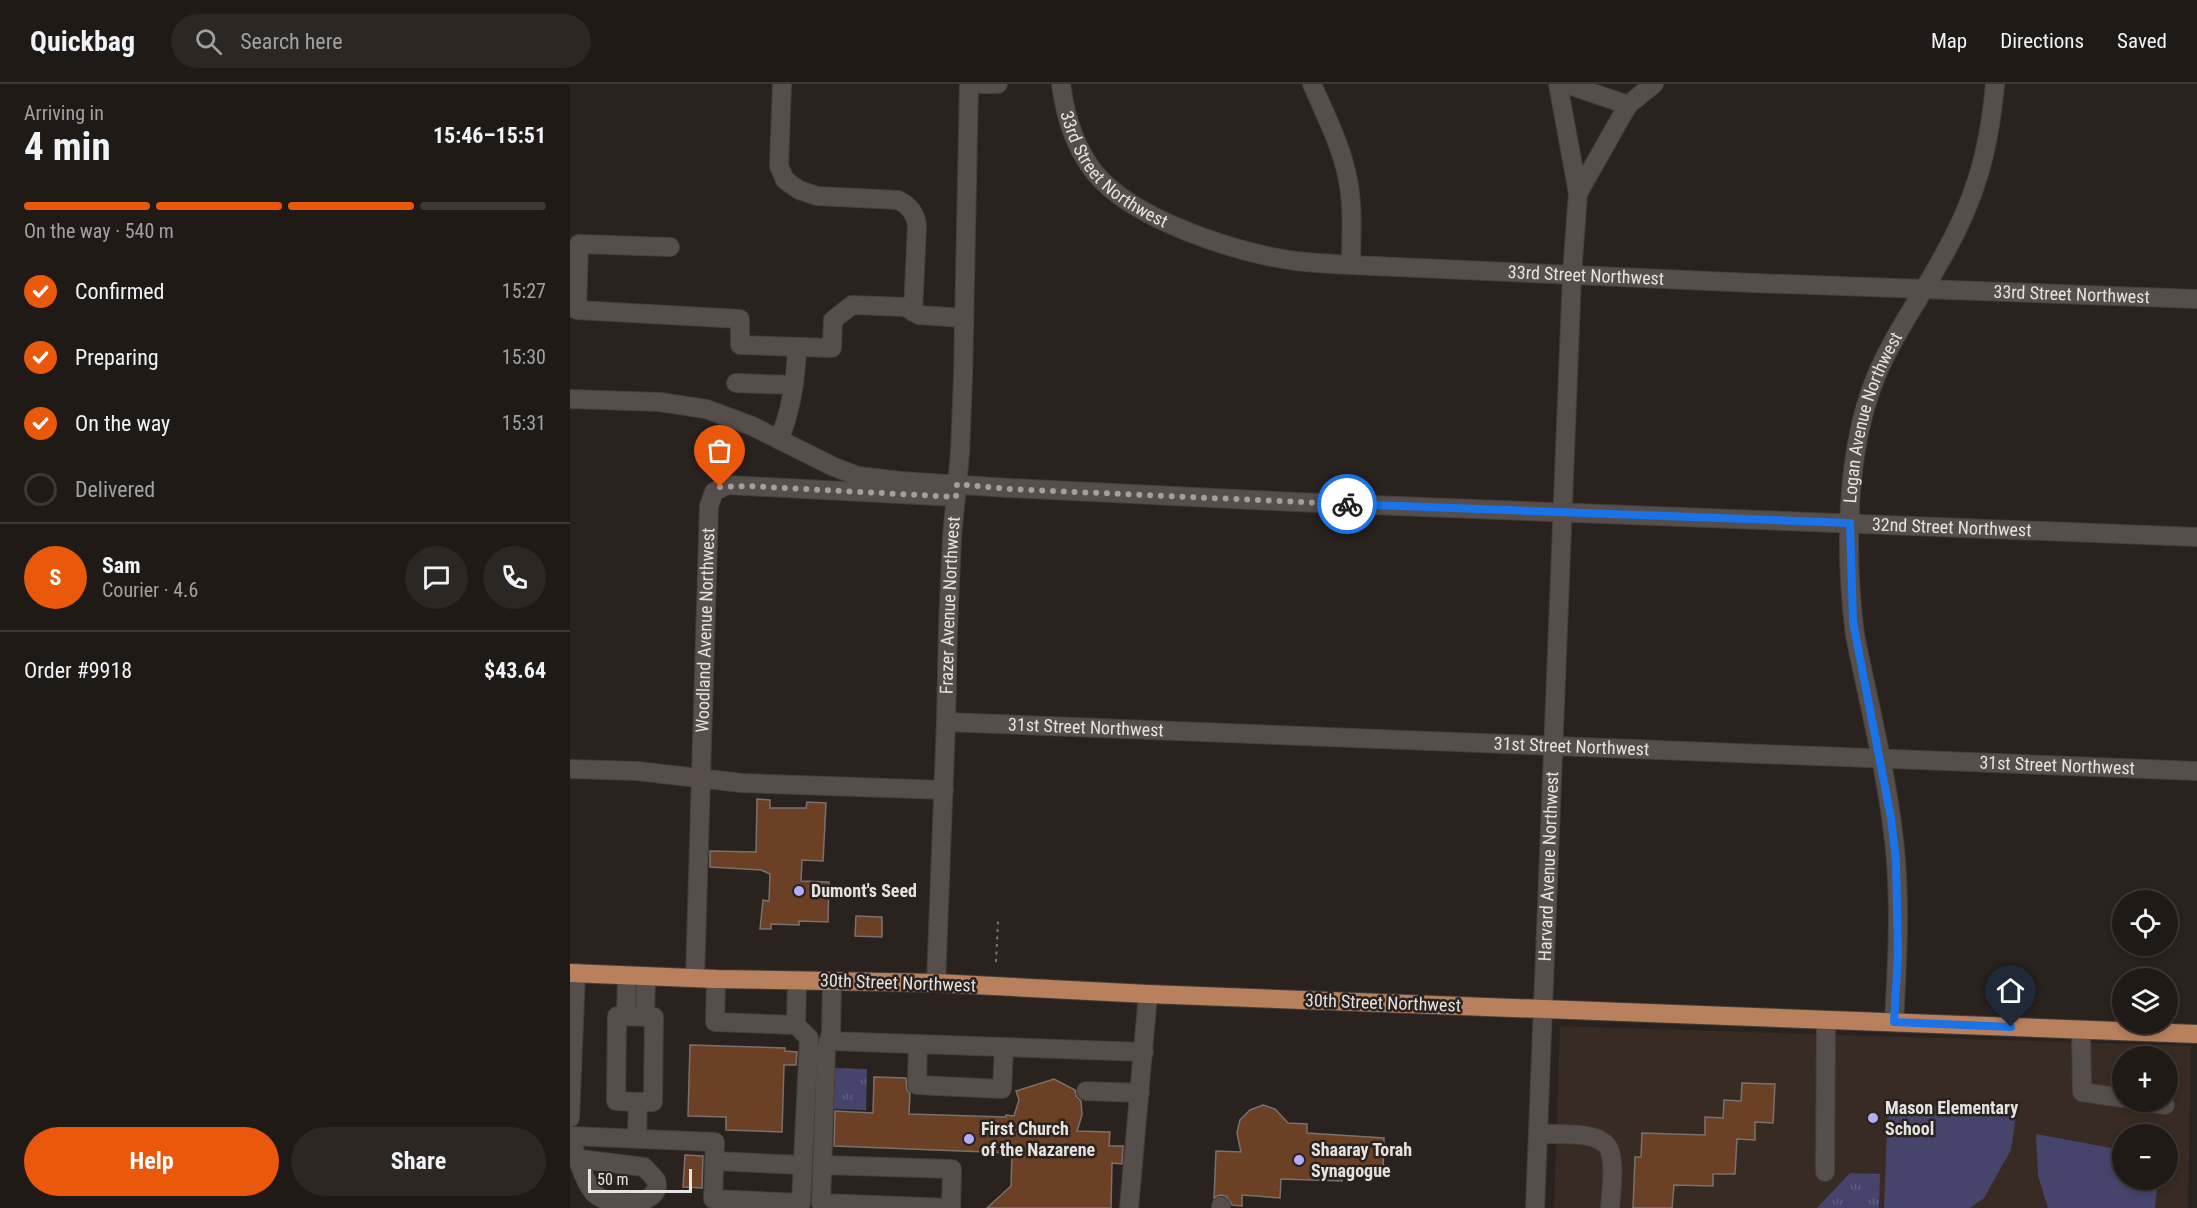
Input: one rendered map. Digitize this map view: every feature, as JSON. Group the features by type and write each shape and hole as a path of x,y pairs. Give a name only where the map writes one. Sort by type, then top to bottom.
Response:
{"main road":[{"name":"30th Street Northwest","path":"573,973 716,979 936,982 1148,994 2197,1034"}],"street":[{"path":"782,84 779,166 784,180 800,190 817,196 898,200 908,206 914,214 917,226 913,312"},
{"name":"Frazer Avenue Northwest","path":"936,982 948,627 964,318 969,84"},
{"path":"980,84 998,84"},
{"name":"33rd Street Northwest","path":"1061,84 1069,120 1085,157 1095,173 1124,200 1180,228 1245,250 1297,261 1754,283 2197,299"},
{"path":"1312,84 1346,171 1350,192 1351,265"},
{"path":"1558,84 1578,193"},
{"path":"1566,84 1628,105"},
{"path":"1578,193 1628,105 1654,84"},
{"name":"Logan Avenue Northwest","path":"1894,1022 1898,944 1896,861 1891,818 1852,609 1850,523 1854,466 1863,414 1886,355 1941,260 1962,219 1978,179 1988,143 1995,84"},
{"name":"Harvard Avenue Northwest","path":"1535,1208 1572,274 1578,193"},
{"path":"670,247 579,244 577,310 740,319 740,345 832,348 833,320 852,305 904,307 919,315 964,318"},
{"path":"779,440 794,386 797,347"},
{"path":"736,383 794,386"},
{"name":"32nd Street Northwest","path":"570,399 660,402 706,409 744,423 834,467 858,476 956,491 2197,537"},
{"name":"Woodland Avenue Northwest","path":"695,978 710,506 714,492 727,486 956,491"},
{"name":"31st Street Northwest","path":"946,722 2197,771"},
{"path":"570,769 637,771 702,780 944,790"},
{"path":"570,1118 573,973"},
{"path":"626,1016 627,976"},
{"path":"645,1017 646,976"},
{"path":"579,1159 644,1167 654,1176 657,1184 654,1204 612,1202 598,1197 590,1186 570,1137 715,1142 713,1199 801,1203 809,1038 796,1025 715,1022 716,979"},
{"path":"796,1025 797,980"},
{"path":"822,1165 952,1169 951,1208 821,1203 822,1165 826,1050 831,1033 832,981"},
{"path":"1129,1208 1148,994"},
{"path":"617,1016 645,1017 654,1017 653,1102 616,1101 617,1016"},
{"path":"1825,1172 1826,1020"},
{"path":"2081,1030 2082,1092 2112,1096"},
{"path":"829,1041 1144,1052"},
{"path":"918,1044 917,1085 1002,1089 1004,1047"},
{"path":"1086,1091 1140,1093"},
{"path":"637,1139 638,1102"},
{"path":"1538,1134 1588,1135 1601,1140 1608,1146 1612,1160 1610,1208"},
{"path":"714,1161 803,1165"}],"path":[{"path":"996,962 998,921"}],"shaded area":[{"name":"Mason Elementary School","path":"1560,1026 2191,1046 2188,1208 1554,1208"}],"green space":[{"path":"832,1068 867,1069 866,1110 830,1109"},
{"path":"1888,1104 2017,1109 2011,1150 1984,1198 1970,1208 1884,1208"},
{"path":"2036,1134 2112,1148 2112,1190 2157,1190 2155,1208 2048,1208 2038,1176"},
{"path":"1850,1173 1880,1174 1879,1208 1817,1208"}],"building":[{"path":"757,799 770,800 770,808 806,808 807,802 826,803 823,861 802,860 801,881 829,882 828,922 799,921 799,925 771,924 771,929 760,929 763,900 769,901 770,874 761,870 710,867 710,851 756,852"},
{"path":"856,916 882,917 882,937 855,936"},
{"path":"690,1045 785,1048 785,1051 797,1052 796,1065 784,1065 782,1132 726,1130 726,1117 688,1116"},
{"name":"First Church of the Nazarene","path":"874,1077 906,1078 907,1090 910,1093 909,1114 1014,1116 1019,1100 1016,1091 1054,1079 1075,1090 1076,1096 1081,1101 1082,1115 1077,1131 1110,1132 1109,1146 1123,1146 1122,1164 1112,1163 1111,1208 987,1208 1011,1186 1012,1153 834,1146 835,1111 873,1113"},
{"path":"1742,1083 1775,1084 1773,1123 1755,1122 1755,1140 1737,1139 1735,1174 1713,1174 1713,1186 1674,1185 1672,1208 1633,1208 1635,1157 1641,1157 1642,1133 1705,1135 1705,1117 1723,1118 1724,1100 1741,1101"},
{"name":"Shaaray Torah Synagogue","path":"1263,1105 1275,1109 1288,1123 1307,1124 1307,1133 1384,1138 1383,1171 1342,1169 1342,1181 1281,1179 1280,1198 1242,1195 1242,1206 1232,1205 1226,1196 1220,1195 1214,1198 1216,1151 1241,1152 1237,1133 1240,1120 1250,1110"},
{"path":"685,1155 703,1156 702,1188 683,1187"}],"way so far":[{"path":"720,487 747,486 956,497 957,484 1009,489 1347,504"}],"place":[{"name":"Dumont's Seed","path":"799,891"},
{"name":"Mason Elementary School","path":"1873,1118"},
{"name":"First Church of the Nazarene","path":"969,1139"},
{"name":"Shaaray Torah Synagogue","path":"1299,1160"}],"route":[{"path":"1347,504 1850,523 1853,622 1891,818 1896,861 1898,954 1894,1022 2011,1027"}]}
